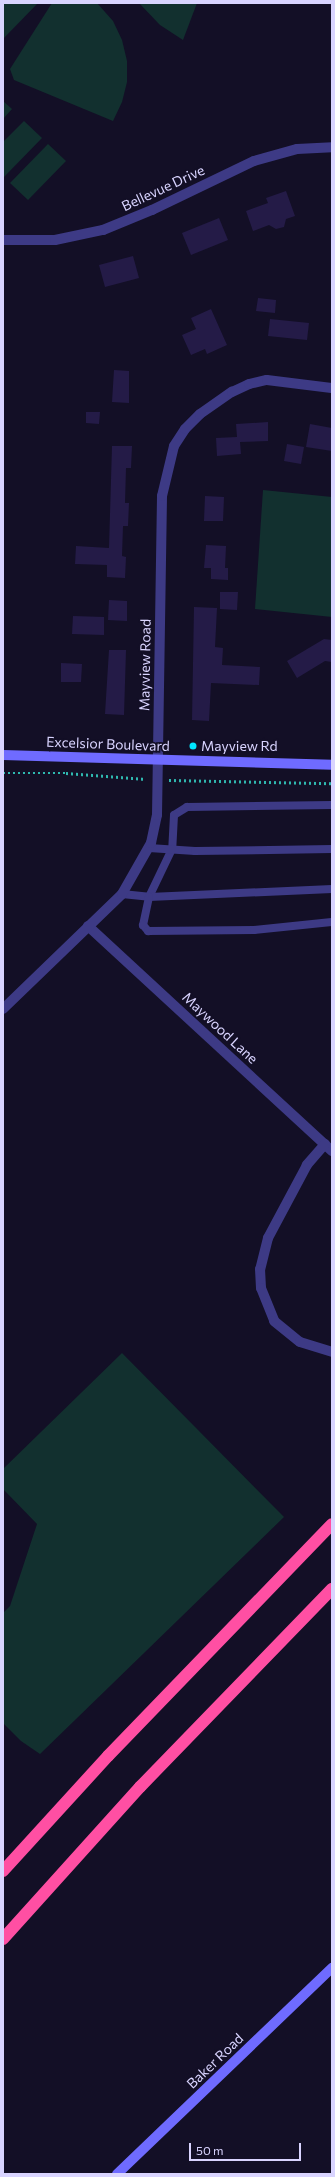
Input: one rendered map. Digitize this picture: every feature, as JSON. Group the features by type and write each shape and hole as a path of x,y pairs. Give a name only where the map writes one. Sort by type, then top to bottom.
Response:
{"highway":[{"path":"3,1871 108,1756 332,1524"},
{"path":"3,1939 140,1788 332,1589"}],"main road":[{"name":"Excelsior Boulevard","path":"3,755 332,765"},
{"name":"Baker Road","path":"117,2174 332,1968"}],"street":[{"name":"Bellevue Drive","path":"3,240 55,240 103,230 152,210 254,161 297,149 332,147"},
{"name":"Mayview Road","path":"3,1009 122,894 149,848 157,815 162,496 174,446 185,429 200,414 232,392 249,384 267,380 332,388"},
{"name":"Maywood Lane","path":"88,926 328,1148"},
{"path":"328,1148 307,1165 268,1238 260,1269 261,1288 274,1321 300,1342 332,1352"}],"lane":[{"path":"332,805 187,807 174,815 172,850 149,897 143,925 148,931 254,930 332,922"},
{"path":"149,848 172,850 332,850"},
{"path":"122,894 149,897 332,889"}],"green space":[{"path":"3,3 38,3 3,39"},
{"path":"52,3 97,3 113,21 122,40 127,61 127,82 122,102 113,121 14,80 10,69"},
{"path":"139,3 197,3 183,40 160,25"},
{"path":"3,101 12,109 3,119"},
{"path":"24,121 42,138 4,177 3,142"},
{"path":"48,144 66,161 28,200 10,183"},
{"path":"263,490 332,497 332,617 255,609"},
{"path":"122,1353 284,1517 40,1754 21,1741 3,1723 3,1613 10,1606 37,1524 3,1489 3,1469"}],"building":[{"path":"286,191 295,216 286,219 284,227 276,229 269,225 253,231 246,211 268,203 266,198"},
{"path":"219,218 228,240 191,255 182,233"},
{"path":"133,256 139,278 105,287 99,265"},
{"path":"258,298 276,300 275,313 256,311"},
{"path":"211,309 227,345 207,354 205,349 191,355 182,335 196,329 191,318"},
{"path":"270,319 309,323 307,340 268,336"},
{"path":"114,370 129,371 129,403 112,402"},
{"path":"86,412 100,412 99,424 86,423"},
{"path":"268,422 268,441 240,442 241,454 217,456 216,438 237,437 236,424"},
{"path":"310,424 332,428 332,451 306,447"},
{"path":"287,444 304,447 301,464 284,461"},
{"path":"112,446 132,446 131,468 126,468 125,503 129,503 128,526 123,526 122,556 126,557 125,578 107,577 107,565 75,564 76,546 109,548"},
{"path":"205,496 224,497 223,521 204,521"},
{"path":"206,545 226,546 225,568 228,568 228,580 211,579 211,568 204,568"},
{"path":"220,592 238,592 237,610 220,609"},
{"path":"109,600 127,601 127,621 108,620"},
{"path":"194,607 217,608 215,647 223,648 222,665 260,667 259,685 211,683 209,721 192,720"},
{"path":"73,616 104,617 104,635 72,634"},
{"path":"324,639 332,640 332,662 325,661 297,678 287,661"},
{"path":"109,650 126,650 124,715 105,714"},
{"path":"61,663 82,664 81,682 61,682"}],"place":[{"name":"Mayview Rd","path":"193,746"}]}
